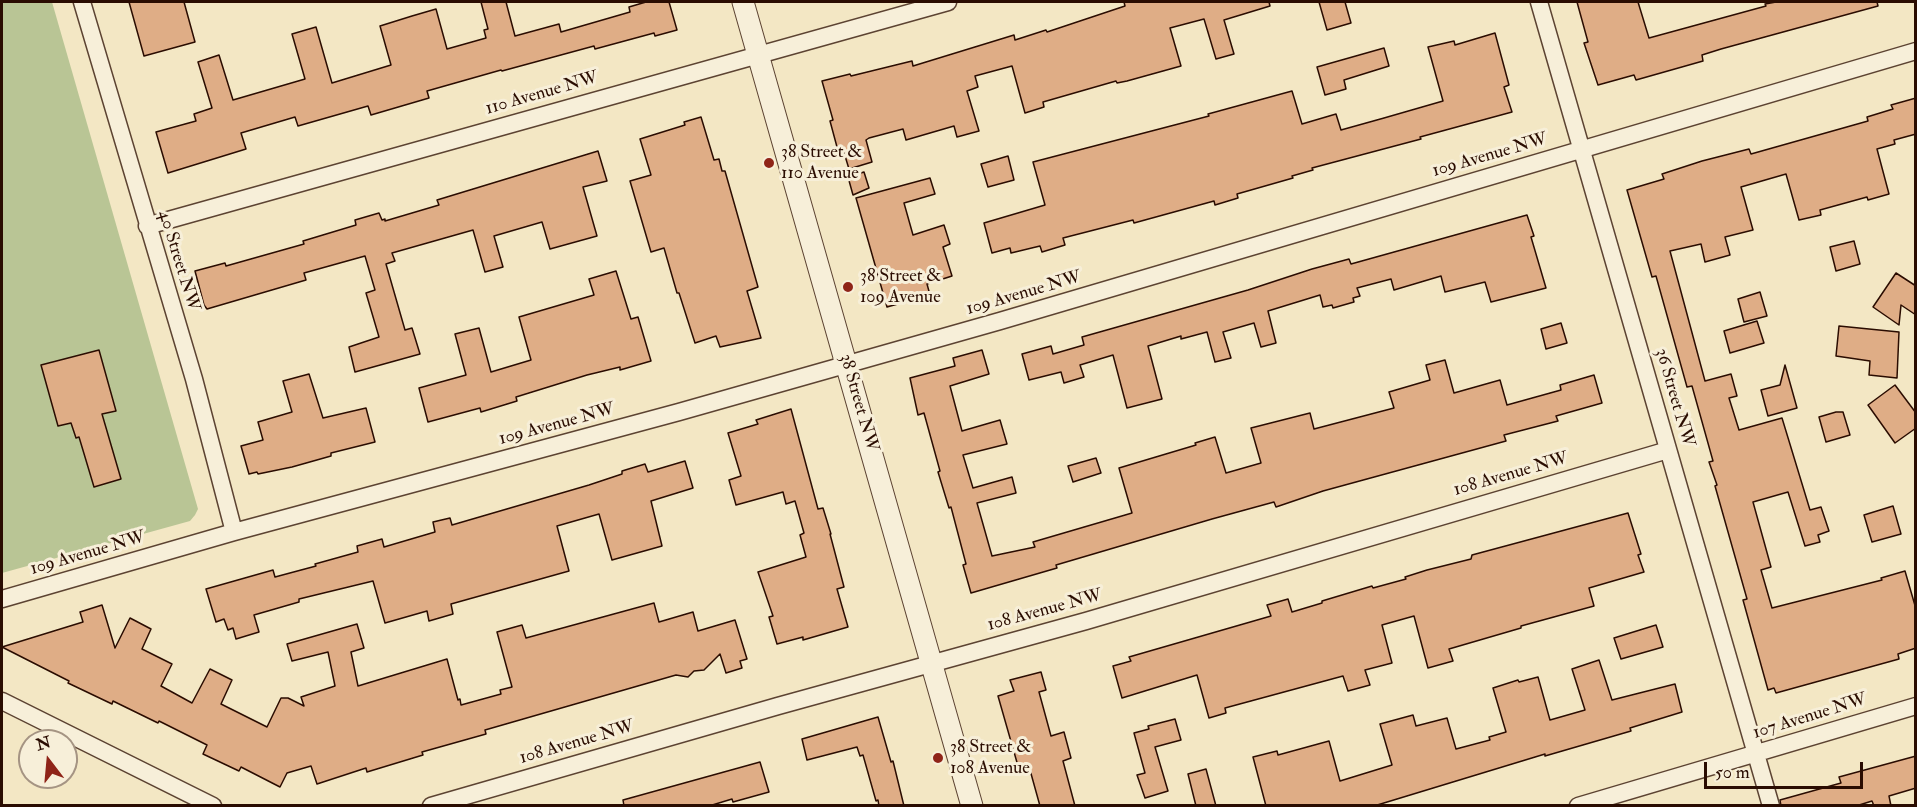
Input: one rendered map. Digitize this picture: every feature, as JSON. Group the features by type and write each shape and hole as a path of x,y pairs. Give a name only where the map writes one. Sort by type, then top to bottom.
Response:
{"street":[{"name":"40 Street NW","path":"82,2 194,380 234,532"},
{"name":"38 Street NW","path":"743,2 972,806"},
{"name":"110 Avenue NW","path":"147,226 758,53 948,2"},
{"name":"36 Street NW","path":"1539,2 1771,806"},
{"name":"109 Avenue NW","path":"2,599 234,532 1011,318 1916,51"},
{"name":"108 Avenue NW","path":"431,806 1086,621 1668,450"},
{"path":"2,701 213,806"},
{"name":"107 Avenue NW","path":"1578,806 1916,706"}],"green space":[{"path":"2,2 52,2 198,509 190,521 2,573"}],"building":[{"path":"129,2 184,2 195,42 144,56"},
{"path":"481,2 506,2 515,36 559,24 561,32 630,12 629,7 646,2 669,2 677,30 655,36 654,33 595,49 594,46 501,70 427,91 429,98 371,115 368,106 298,126 295,117 241,133 246,149 168,173 156,132 196,121 194,114 212,108 198,62 219,55 233,100 305,79 292,34 316,27 332,83 391,65 380,26 412,16 436,9 447,49 486,38 484,30 488,29"},
{"path":"1124,2 1269,2 1270,6 1224,20 1234,54 1216,59 1204,19 1170,28 1181,66 1127,81 1117,83 1116,81 1043,102 1044,107 1025,113 1012,66 975,76 978,87 967,91 979,131 957,137 954,126 906,140 903,129 869,138 866,140 872,162 849,169 842,146 837,147 830,121 833,120 822,81 912,61 913,66 1014,35 1015,40 1046,30 1047,32 1125,6"},
{"path":"1319,2 1345,2 1351,23 1327,30"},
{"path":"1577,2 1638,2 1649,38 1776,2 1877,2 1878,6 1721,49 1702,55 1703,61 1636,80 1634,75 1598,85 1584,43 1588,42"},
{"path":"1495,33 1509,85 1504,87 1512,112 1312,168 1313,170 1292,176 1293,178 1237,194 1238,198 1215,205 1214,201 1134,223 1133,220 1063,238 1065,245 1042,252 1040,246 1011,253 1010,248 992,253 984,223 1045,205 1033,162 1209,116 1208,114 1292,91 1302,124 1336,114 1341,130 1384,118 1443,101 1428,47 1454,41 1455,45"},
{"path":"1384,48 1389,66 1344,80 1346,89 1325,95 1317,67"},
{"path":"1916,98 1916,134 1894,140 1895,144 1877,149 1889,194 1868,200 1867,197 1820,210 1821,215 1799,220 1786,174 1741,187 1753,230 1725,237 1730,255 1705,262 1701,244 1670,251 1705,381 1731,374 1737,396 1729,398 1739,430 1782,418 1810,510 1821,507 1829,531 1818,535 1820,542 1805,546 1788,492 1753,502 1771,567 1761,570 1772,608 1882,580 1881,578 1905,571 1916,609 1916,648 1898,654 1899,659 1776,693 1774,688 1768,690 1743,600 1747,599 1715,486 1717,485 1709,462 1713,461 1692,386 1687,387 1656,276 1652,277 1627,190 1664,179 1662,174 1702,161 1749,149 1751,154 1868,121 1867,117 1893,109 1891,105"},
{"path":"701,117 714,160 719,159 722,171 725,171 758,287 747,291 761,338 720,347 716,336 695,343 664,248 651,252 630,181 651,175 640,139 685,125 684,122"},
{"path":"598,151 607,181 583,187 597,236 550,249 542,222 494,236 503,267 485,272 473,230 392,253 395,261 386,264 405,330 412,328 420,354 355,372 349,347 379,337 366,293 375,290 365,256 304,273 306,280 207,309 204,305 195,271 225,263 226,266 304,244 303,241 356,225 355,220 379,213 385,221 439,205 437,200"},
{"path":"1008,156 1014,180 988,187 981,164"},
{"path":"864,172 869,188 853,195 848,177"},
{"path":"930,178 935,194 904,203 913,235 944,225 950,244 943,247 952,276 927,284 930,295 887,307 856,198"},
{"path":"1527,215 1546,288 1491,302 1485,282 1445,292 1441,276 1394,290 1391,279 1357,288 1360,296 1353,298 1354,302 1333,308 1332,305 1323,307 1320,295 1268,311 1276,343 1261,347 1254,323 1223,332 1231,358 1215,362 1207,332 1181,339 1181,336 1148,346 1162,399 1127,408 1113,355 1080,365 1084,377 1064,383 1061,372 1029,380 1022,354 1051,346 1053,354 1084,345 1082,337 1248,290 1312,269 1349,259 1351,264"},
{"path":"1854,241 1860,264 1836,271 1830,247"},
{"path":"616,271 631,319 638,317 651,361 620,370 620,367 587,375 516,397 517,401 481,412 480,408 428,422 419,388 466,375 455,334 479,328 491,372 531,360 519,317 594,295 589,279"},
{"path":"1896,273 1916,286 1916,315 1901,305 1899,325 1873,307"},
{"path":"1760,292 1767,316 1744,322 1738,299"},
{"path":"1757,321 1764,343 1730,353 1724,331"},
{"path":"1561,323 1567,343 1546,349 1541,329"},
{"path":"1839,326 1899,332 1897,378 1869,375 1870,361 1836,356"},
{"path":"99,350 116,411 102,414 121,479 94,487 79,437 76,438 71,423 58,426 41,365"},
{"path":"982,350 989,374 950,386 962,431 1000,420 1007,444 963,455 973,488 1012,477 1016,493 977,503 992,556 1035,547 1033,542 1132,513 1119,468 1215,437 1226,473 1261,463 1251,428 1310,413 1314,429 1394,408 1389,392 1430,380 1426,365 1445,360 1454,393 1500,380 1507,405 1561,390 1560,385 1594,375 1602,403 1556,416 1558,421 1504,435 1506,441 1323,491 1276,507 1274,502 1212,519 1056,565 1057,568 971,593 951,507 949,508 938,472 940,471 924,413 918,415 910,378 955,366 953,358"},
{"path":"1785,365 1797,408 1768,416 1761,390 1780,385"},
{"path":"309,374 323,418 366,408 375,442 331,453 331,456 292,467 249,474 241,446 263,440 258,422 292,412 283,381"},
{"path":"1895,385 1916,413 1916,428 1895,443 1868,405"},
{"path":"791,409 818,509 823,508 831,534 844,587 837,589 848,627 803,640 803,637 777,644 769,617 773,616 758,572 806,557 800,535 804,533 795,501 786,504 783,492 736,505 729,480 741,476 728,433 758,424 756,420"},
{"path":"1843,412 1850,435 1826,442 1819,417"},
{"path":"1096,458 1101,473 1073,482 1068,466"},
{"path":"685,461 693,488 651,501 662,546 612,560 599,514 557,526 569,571 451,604 453,614 429,621 427,611 385,623 373,581 299,599 299,602 254,615 259,632 236,639 233,628 228,630 224,619 216,622 206,589 273,570 275,577 316,566 315,564 358,552 357,546 382,539 384,547 435,532 433,522 450,518 452,525 589,485 645,464 648,472"},
{"path":"1893,506 1901,534 1872,542 1864,515"},
{"path":"1628,513 1641,554 1638,555 1644,572 1589,588 1594,606 1449,649 1453,661 1428,668 1414,616 1382,625 1392,663 1365,670 1370,685 1348,691 1343,676 1225,708 1226,713 1209,718 1197,675 1122,698 1113,666 1131,661 1129,657 1271,616 1267,605 1288,599 1292,612 1372,586 1373,588 1406,579 1405,577 1427,570 1471,559 1472,555"},
{"path":"654,603 659,622 693,612 698,631 735,620 747,659 740,661 742,668 726,673 720,654 704,670 694,671 688,677 676,675 485,730 486,734 422,752 423,755 367,772 366,768 317,784 311,766 287,773 280,787 241,767 239,771 203,754 207,745 159,721 158,723 113,701 112,704 68,683 69,681 2,647 83,622 80,612 102,605 115,648 130,618 151,629 142,649 172,664 161,686 192,703 210,669 232,680 221,704 267,727 281,698 288,698 304,706 301,697 335,686 328,652 292,661 287,644 357,624 364,648 351,652 358,686 447,659 461,705 501,694 500,690 512,687 497,632 522,625 526,638"},
{"path":"1656,625 1663,647 1621,659 1614,638"},
{"path":"1599,660 1612,700 1675,684 1682,712 1630,728 1631,731 1545,756 1545,754 1374,806 1266,806 1253,757 1277,751 1278,755 1329,741 1340,781 1392,765 1380,724 1413,715 1416,726 1447,718 1456,749 1490,740 1489,737 1506,732 1493,688 1518,680 1519,682 1538,677 1550,720 1585,710 1572,669"},
{"path":"1041,672 1046,690 1039,692 1051,736 1064,732 1071,758 1063,761 1075,806 1040,806 1030,770 1020,773 998,696 1014,691 1010,680"},
{"path":"878,717 891,762 893,761 904,806 879,806 863,755 860,756 857,747 807,760 802,739"},
{"path":"1175,719 1181,740 1155,747 1168,791 1145,798 1137,775 1145,773 1134,733 1149,729 1148,726"},
{"path":"1916,756 1916,788 1889,796 1891,806 1874,806 1872,801 1856,806 1781,806 1780,800 1841,783 1839,777"},
{"path":"760,762 769,792 709,806 624,806 623,800"},
{"path":"1206,769 1216,806 1196,806 1188,774"}],"place":[{"name":"38 Street & 110 Avenue","path":"769,163"},
{"name":"38 Street & 109 Avenue","path":"848,287"},
{"name":"38 Street & 108 Avenue","path":"938,758"}]}
